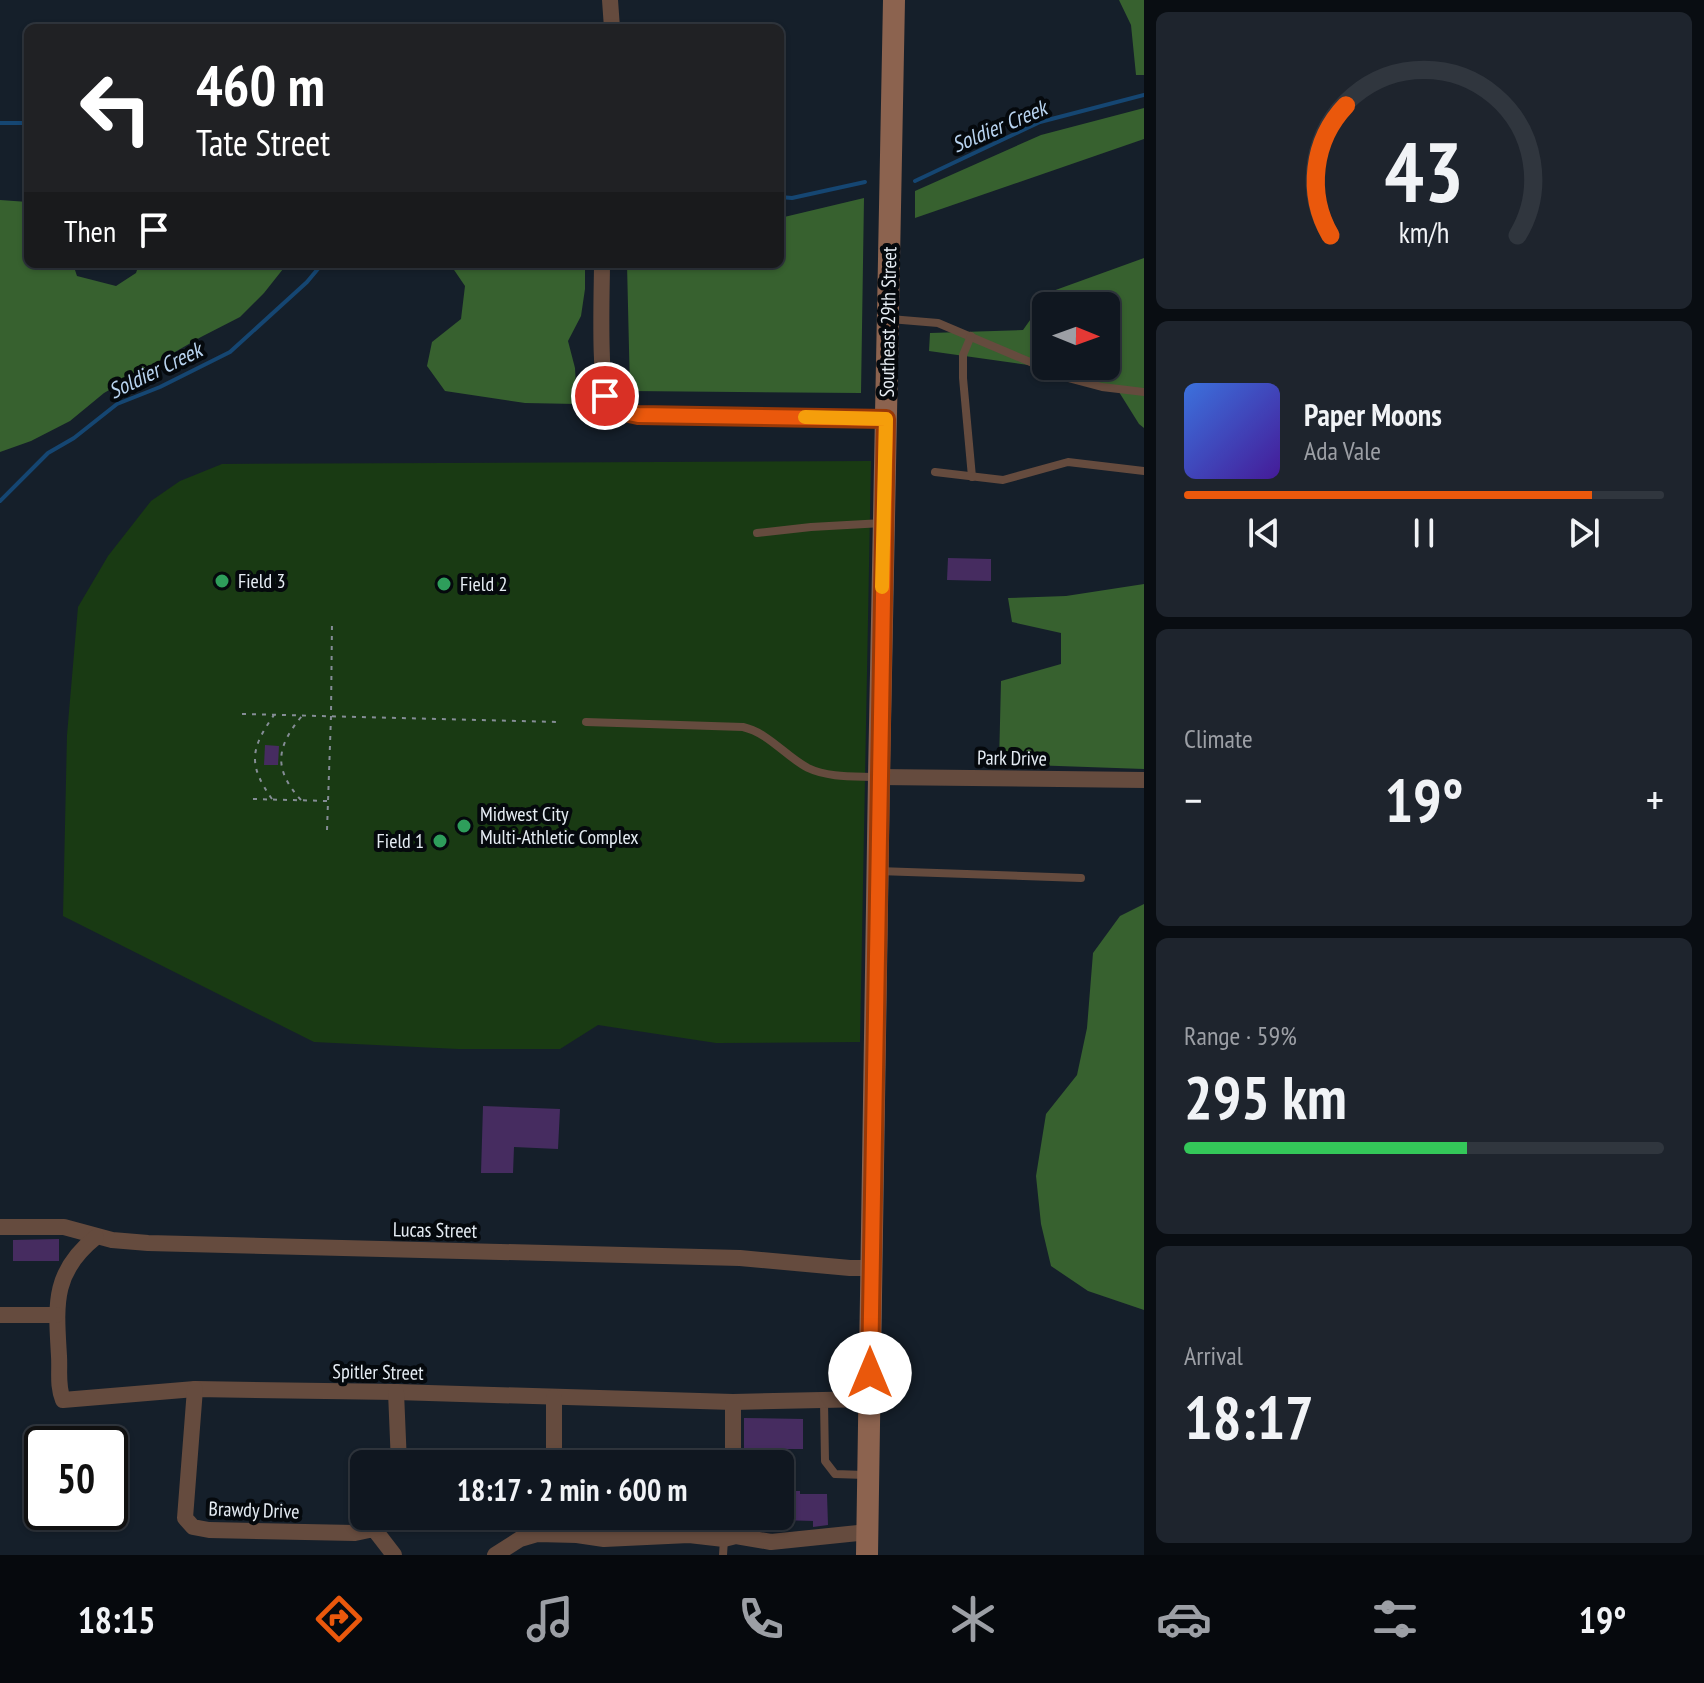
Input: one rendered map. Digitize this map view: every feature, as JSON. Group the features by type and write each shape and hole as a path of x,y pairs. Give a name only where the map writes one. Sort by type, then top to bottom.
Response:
{"main road":[{"name":"Southeast 29th Street","path":"867,1555 894,0"}],"street":[{"path":"610,0 612,24"},
{"path":"602,268 603,373 605,396 613,407 638,415 886,419"},
{"name":"Park Drive","path":"879,777 1144,780"},
{"name":"Lucas Street","path":"0,1227 64,1227 96,1237 148,1243 740,1258 871,1268"},
{"name":"Spitler Street","path":"96,1237 70,1262 60,1285 56,1315 58,1388 63,1400 195,1389 733,1402 870,1399"},
{"path":"0,1315 56,1315"},
{"name":"Brawdy Drive","path":"195,1389 185,1518 193,1527 209,1530 355,1533 369,1530"},
{"path":"396,1392 398,1450"},
{"path":"554,1397 554,1450"},
{"path":"733,1402 733,1450"},
{"path":"375,1530 394,1555"},
{"path":"495,1555 520,1539 537,1534 604,1539 689,1535 728,1543 868,1532"}],"lane":[{"path":"888,319 938,323 1068,378 1102,387 1144,392"},
{"path":"971,336 963,355 963,378 972,477"},
{"path":"935,472 1003,480 1068,462 1144,471"},
{"path":"757,533 884,523"},
{"path":"586,722 743,727 757,731 810,769 838,775 879,777"},
{"path":"877,871 1081,878"},
{"path":"824,1400 825,1461 829,1468 835,1474 869,1475"}],"path":[{"path":"327,830 332,621"},
{"path":"242,714 557,722"},
{"path":"272,799 258,776 255,753 257,742 274,714"},
{"path":"301,800 285,781 282,754 289,732 303,715"},
{"path":"253,799 328,801"}],"green space":[{"path":"1119,0 1144,0 1144,75 1136,75 1131,25"},
{"path":"1144,108 1144,139 915,218 915,191 1041,135"},
{"path":"864,198 861,393 630,391 627,268 784,268 784,217"},
{"path":"0,200 24,202 24,268 74,268 77,276 116,286 136,273 138,268 284,268 240,317 104,393 70,421 31,441 0,452"},
{"path":"1144,258 1144,428 1119,392 1080,380 1120,380 1120,292 1050,292"},
{"path":"453,268 585,268 581,316 568,341 575,368 577,404 525,403 445,391 427,366 432,342 461,319 465,286"},
{"path":"1032,317 1032,366 929,351 930,333 1023,330"},
{"name":"Midwest City Multi-Athletic Complex","path":"871,461 860,1042 716,1043 598,1025 560,1049 458,1049 314,1042 63,916 67,735 78,607 108,556 151,501 180,481 222,464"},
{"path":"1144,584 1144,769 999,764 1001,681 1061,664 1061,633 1012,622 1008,598 1066,596"},
{"path":"1144,904 1144,1310 1088,1291 1051,1266 1041,1224 1036,1176 1046,1114 1077,1075 1087,1028 1093,953 1120,916"}],"building":[{"path":"948,558 991,559 991,581 947,580"},
{"path":"265,745 279,746 278,765 264,765"},
{"path":"483,1106 560,1109 558,1149 514,1147 513,1173 481,1173"},
{"path":"59,1239 59,1261 13,1261 13,1240"},
{"path":"744,1418 803,1419 803,1449 744,1449"},
{"path":"794,1491 800,1491 800,1494 827,1494 828,1525 813,1527 813,1521 794,1520"}],"waterway":[{"name":"Soldier Creek","path":"915,181 1040,122 1144,95"},
{"path":"0,123 24,123"},
{"name":"Soldier Creek","path":"784,197 865,182"},
{"name":"Soldier Creek","path":"0,501 48,453 74,438 117,404 160,387 230,352 319,268"}],"slow traffic":[{"path":"805,417 886,419 882,587"}],"place":[{"name":"Field 3","path":"222,581"},
{"name":"Field 2","path":"444,584"},
{"name":"Midwest City Multi-Athletic Complex","path":"464,826"},
{"name":"Field 1","path":"440,841"}],"route":[{"path":"605,396 613,407 638,415 886,419 870,1373"}]}
